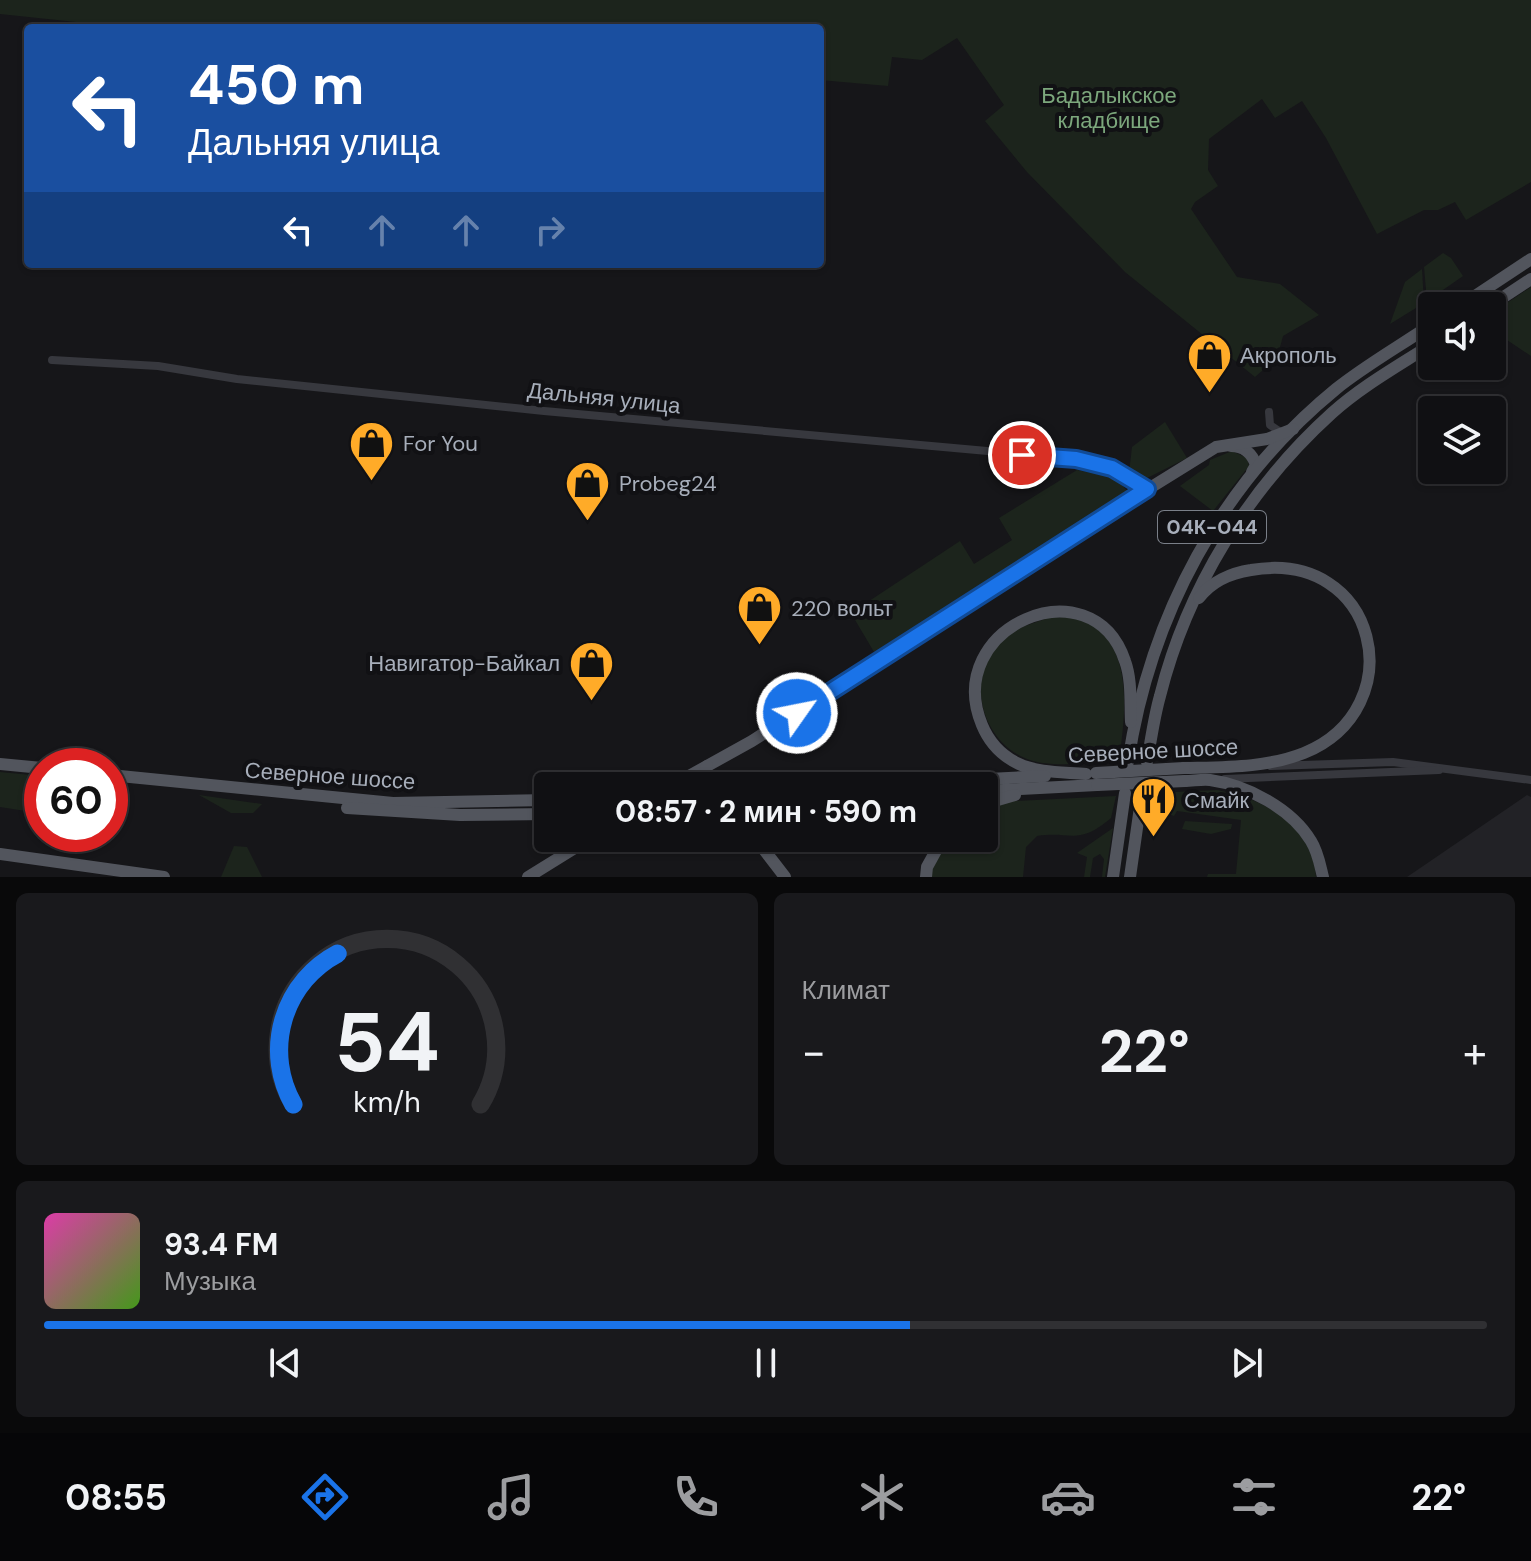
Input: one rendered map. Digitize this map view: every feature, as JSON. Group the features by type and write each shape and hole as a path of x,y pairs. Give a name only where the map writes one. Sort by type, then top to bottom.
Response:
{"main road":[{"path":"1481,292 1531,259"},
{"path":"1506,295 1531,279"},
{"name":"04К-044","path":"1128,762 1158,641 1185,578 1213,525 1288,431 1336,389 1418,333"},
{"path":"1390,352 1399,365"},
{"name":"04К-044","path":"1147,762 1160,694 1188,614 1202,582 1232,530 1272,477 1331,414 1418,353"},
{"path":"696,772 819,699 1216,447 1267,439 1288,431"},
{"path":"1216,447 1239,446 1245,450 1256,465 1251,474"},
{"path":"1188,614 1214,583 1244,571 1275,567 1312,572 1330,581 1355,608 1364,626 1369,667 1366,685 1350,717 1338,732 1305,752 1255,766"},
{"path":"1093,778 1019,764 997,748 985,732 979,717 975,685 983,654 995,638 1010,627 1039,614 1058,610 1076,612 1092,620 1112,639 1126,662 1132,737"},
{"path":"0,764 24,766"},
{"path":"705,772 707,766"},
{"name":"Северное шоссе","path":"998,790 1033,789 1093,778 1184,768 1255,766"},
{"name":"Северное шоссе","path":"128,777 393,803 534,800"},
{"name":"Северное шоссе","path":"998,781 1093,778 1210,780"},
{"path":"1210,780 1255,795 1291,817 1312,842 1323,877"},
{"path":"998,800 1033,789"},
{"path":"1113,877 1125,793"},
{"path":"1130,877 1142,793"},
{"path":"304,796 343,807 388,812 534,814"},
{"path":"1134,848 1138,877"},
{"path":"528,877 568,852"},
{"path":"766,852 785,877"},
{"path":"926,877 927,867 935,852"},
{"path":"0,854 164,877"}],"street":[{"name":"Дальняя улица","path":"52,360 158,366 237,379 544,411 1076,459 1112,468 1147,489"},
{"path":"1269,412 1270,425 1288,431"},
{"name":"Северное шоссе","path":"1255,766 1393,762 1531,780"},
{"name":"Северное шоссе","path":"1210,780 1456,770"}],"shaded area":[{"path":"1527,795 1531,797 1531,877 1407,877"}],"green space":[{"name":"Бадалыкское кладбище","path":"0,0 1531,0 1531,182 1466,220 1455,202 1438,210 1424,210 1377,234 1326,138 1302,101 1275,118 1262,99 1209,139 1208,170 1218,186 1195,202 1191,209 1237,277 1280,284 1319,315 1283,336 1277,358 1255,377 1125,272 1027,172 985,121 1004,105 957,38 922,60 892,57 888,86 824,80 824,24 95,24 0,14"},
{"path":"1443,253 1451,258 1463,276 1440,292 1426,292 1424,267"},
{"path":"1422,269 1423,292 1418,292 1418,307 1390,324 1405,282"},
{"path":"1531,287 1531,356 1506,339 1506,304"},
{"path":"1165,422 1187,458 1143,480 1129,473 1132,447"},
{"path":"1232,451 1247,458 1249,466 1213,511 1180,486 1209,465 1210,460"},
{"path":"1077,470 1116,478 1129,493 874,652 851,613 960,541 974,564 1012,540 999,518"},
{"path":"1051,617 1082,620 1099,631 1111,645 1123,682 1119,761 1061,764 1027,759 998,738 989,723 981,689 983,672 990,656 1001,641 1012,633"},
{"path":"0,772 24,774 24,811 0,807"},
{"path":"1217,790 1251,800 1283,817 1306,843 1316,877 1207,877 1208,874 1236,874 1241,820 1177,811 1174,816 1153,808 1153,793"},
{"path":"199,795 262,804 253,813 231,813"},
{"path":"1116,796 1111,818 1100,827 1075,836 1037,836 1026,847 1023,877 931,877 940,852 998,852 998,805 1014,801"},
{"path":"1185,821 1232,824 1231,829 1211,834 1182,829"},
{"path":"1113,828 1105,877 1102,877 1104,859 1100,854 1093,858 1090,877 1084,877 1087,857 1077,853"},
{"path":"234,846 247,847 262,877 221,877"}],"place":[{"name":"Акрополь","path":"1209,394"},
{"name":"For You","path":"372,482"},
{"name":"Probeg24","path":"588,522"},
{"name":"220 вольт","path":"760,647"},
{"name":"Навигатор-Байкал","path":"591,702"},
{"name":"Смайк","path":"1153,839"}],"route":[{"path":"797,713 1147,489 1112,468 1076,459 1022,455"}]}
